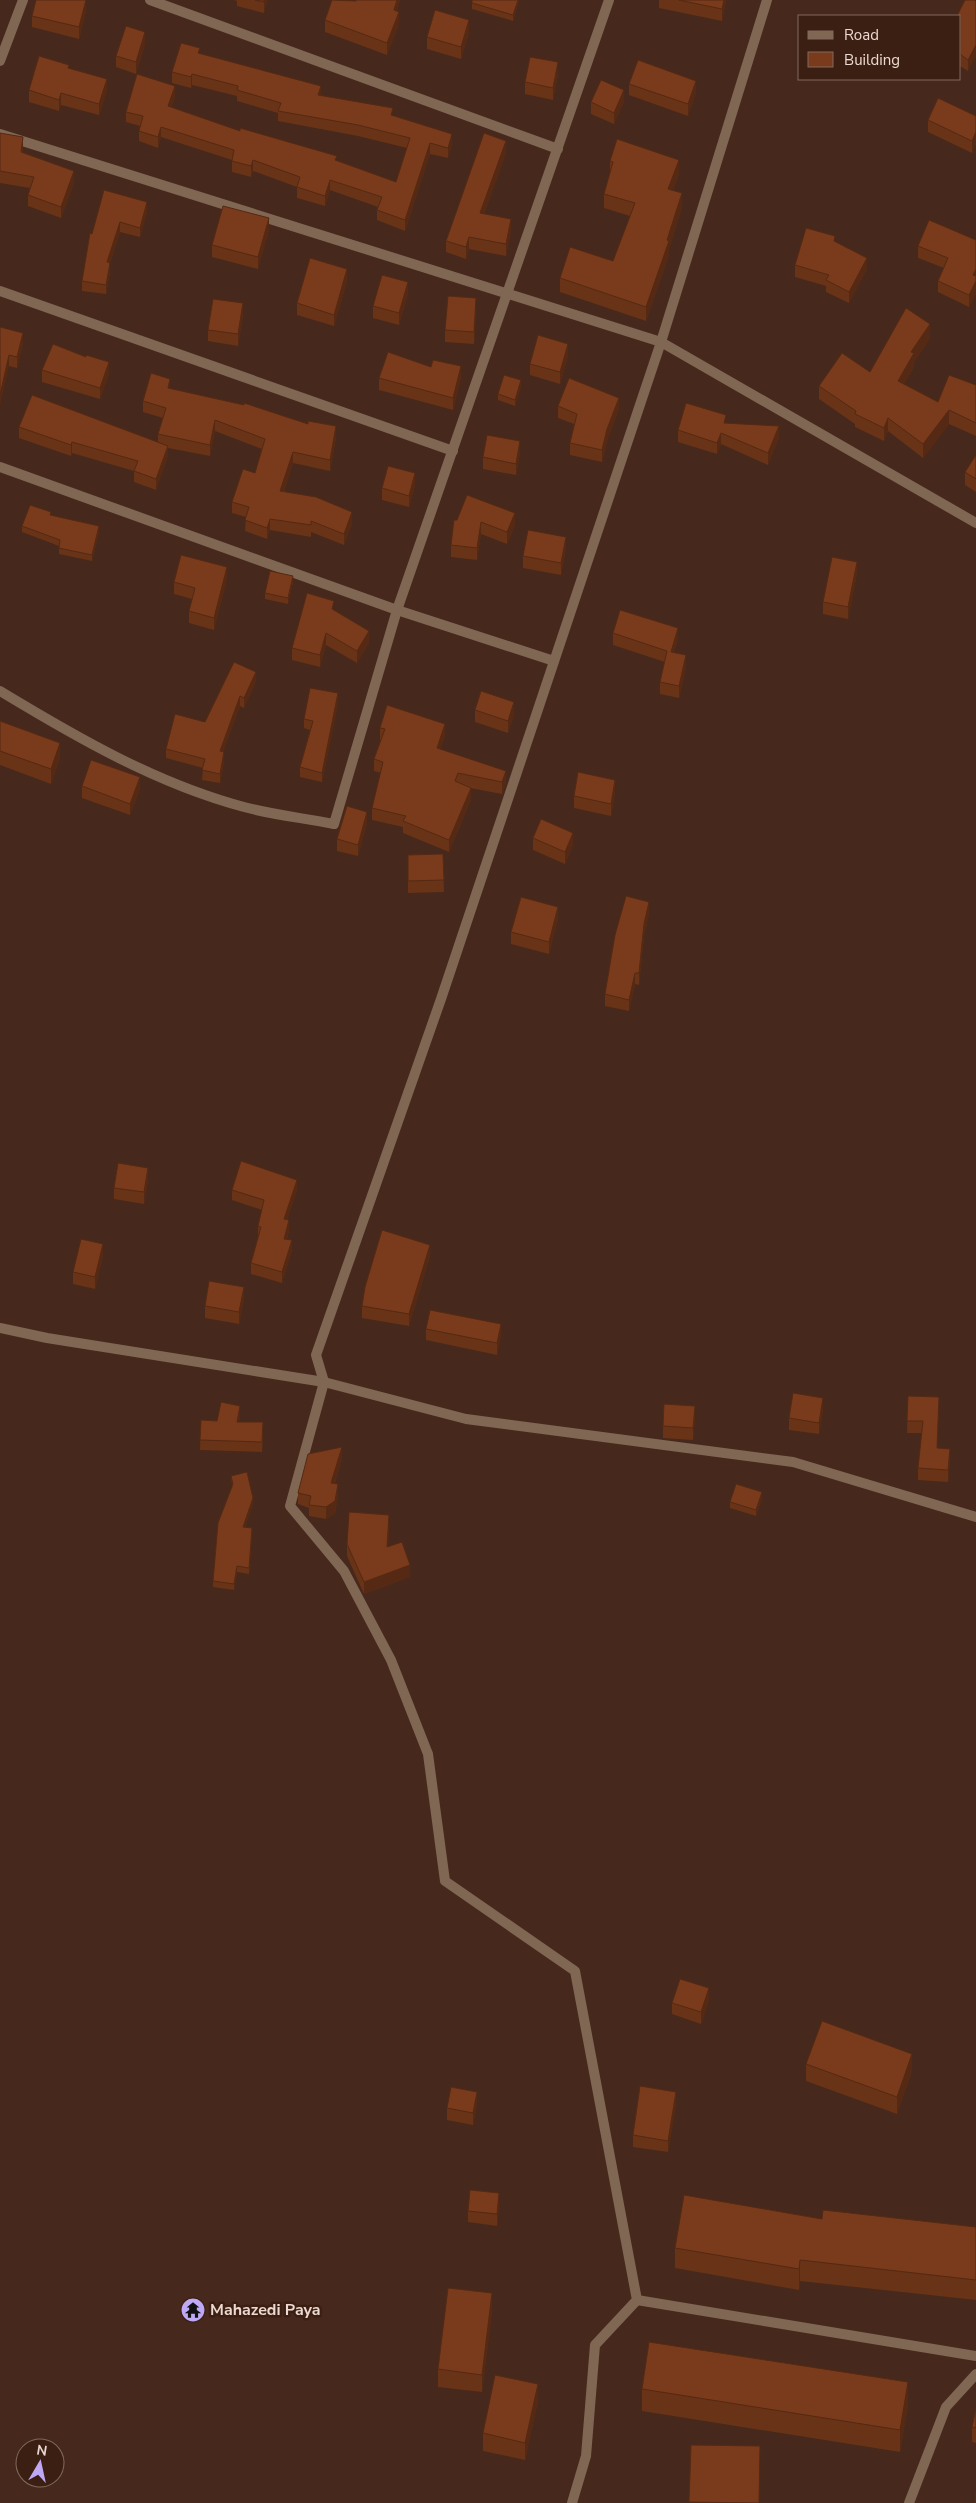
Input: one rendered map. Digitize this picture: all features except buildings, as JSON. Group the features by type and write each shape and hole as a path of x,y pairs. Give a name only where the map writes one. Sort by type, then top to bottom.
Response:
{"street":[{"path":"0,61 23,0"},
{"path":"150,0 558,149"},
{"path":"0,691 60,727 164,779 244,807 334,824 397,610 609,0"},
{"path":"637,2300 575,1971 445,1881 428,1754 391,1660 344,1571 290,1506 324,1382 316,1355 441,999 661,342 767,0"},
{"path":"0,134 661,342 976,524"},
{"path":"0,291 453,451"},
{"path":"0,467 397,610 554,661"},
{"path":"0,1328 47,1338 324,1382 466,1419 793,1462 976,1517"},
{"path":"637,2300 976,2356"},
{"path":"572,2503 586,2456 595,2345 637,2300"},
{"path":"909,2503 946,2407 976,2374"}],"place":[{"name":"Mahazedi Paya","path":"193,2310"}]}
